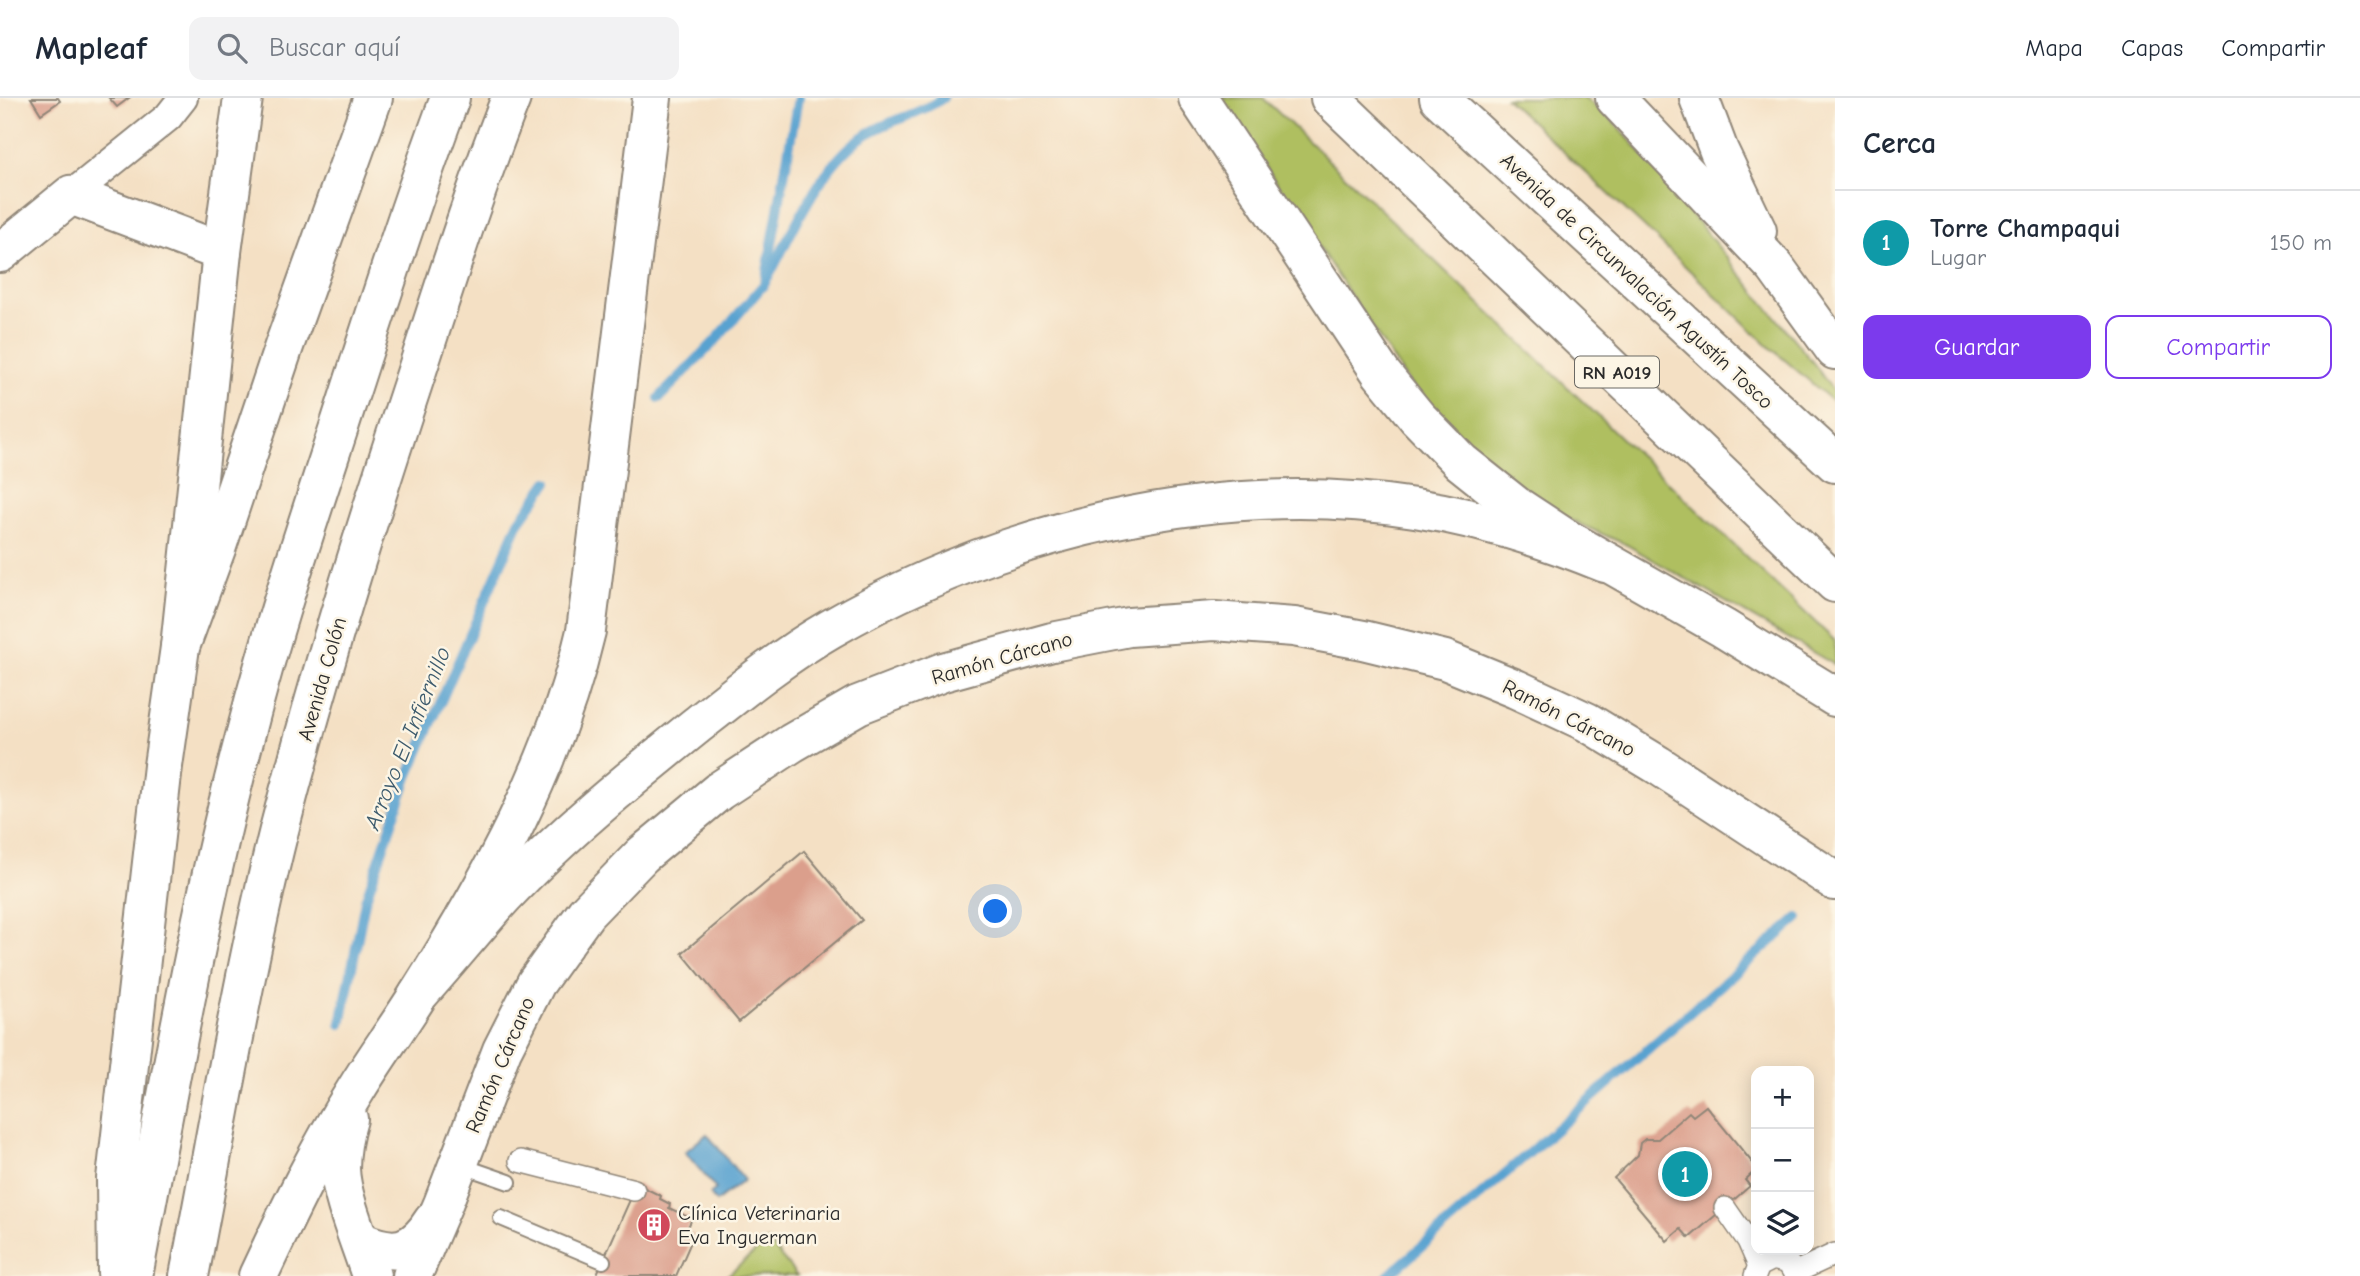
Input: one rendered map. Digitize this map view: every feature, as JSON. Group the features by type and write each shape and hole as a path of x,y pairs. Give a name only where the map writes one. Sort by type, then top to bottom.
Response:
{"main road":[{"path":"117,1276 116,1179 163,766 180,647 222,252 243,98"},
{"path":"180,647 373,98"},
{"path":"133,1276 193,962 246,730 267,653 326,466 390,269 450,98"},
{"name":"Avenida Colón","path":"189,1276 248,972 282,819 393,443 511,98"},
{"path":"258,1276 314,1161 494,868 549,750 579,657 590,596 652,98"},
{"path":"1198,98 1381,373 1417,417 1453,454 1486,483 1536,520 1605,563 1723,628 1835,697"},
{"name":"RN A019","path":"1329,98 1835,583"},
{"name":"Avenida de Circunvalación Agustín Tosco","path":"1439,98 1835,463"},
{"path":"1615,98 1775,267 1835,350"},
{"path":"1699,98 1742,202 1775,267"},
{"path":"0,253 71,195 222,252"},
{"path":"418,995 504,896 558,844 658,757 744,688 789,655 852,617 910,588 1001,550 1083,528 1169,510 1245,502 1331,501 1400,506 1451,515 1532,536 1605,563"},
{"name":"Ramón Cárcano","path":"412,1276 502,1051 536,983 586,913 642,855 719,791 792,743 858,705 943,672 1052,642 1129,627 1214,621 1294,627 1363,640 1445,660 1587,722 1658,765 1835,881"},
{"path":"356,1089 340,1152 340,1172 366,1258 377,1248 395,1251 413,1245 425,1233 443,1204"}],"street":[{"path":"71,195 168,117 183,98"},
{"path":"520,1161 634,1190"},
{"path":"1725,1208 1748,1241 1757,1271"},
{"path":"1757,1271 1768,1259 1779,1259 1788,1263 1794,1274 1835,1254"}],"lane":[{"path":"458,1164 509,1182"},
{"path":"501,1218 603,1261"}],"green space":[{"path":"1220,98 1263,98 1835,641 1835,665 1627,545 1564,517 1497,472 1409,383"},
{"path":"1506,98 1585,98 1613,121 1815,365 1835,394 1835,403 1765,343"},
{"path":"768,1241 797,1276 727,1276"}],"water":[{"path":"707,1134 744,1180 716,1202 710,1194 716,1189 685,1152"}],"building":[{"path":"31,98 58,98 60,101 41,114"},
{"path":"109,98 129,98 117,107"},
{"path":"804,851 862,920 739,1022 682,953"},
{"path":"1706,1106 1751,1161 1751,1175 1745,1180 1750,1186 1689,1238 1681,1229 1667,1241 1614,1178 1638,1155 1640,1143 1645,1139 1658,1139 1689,1112 1693,1116"},
{"name":"Clínica Veterinaria Eva Inguerman","path":"637,1184 661,1196 660,1199 670,1204 669,1208 692,1219 686,1231 694,1235 676,1276 596,1276"}],"waterway":[{"name":"Arroyo El Infiernillo","path":"659,398 716,340 765,283 798,98"},
{"path":"769,276 808,201 846,151 871,132 943,98"},
{"name":"Arroyo El Infiernillo","path":"341,1024 365,901 408,777 519,522 548,482"},
{"path":"1388,1276 1798,918"}],"place":[{"name":"Torre Champaqui","path":"1685,1174"},
{"name":"Clínica Veterinaria Eva Inguerman","path":"654,1225"}]}
